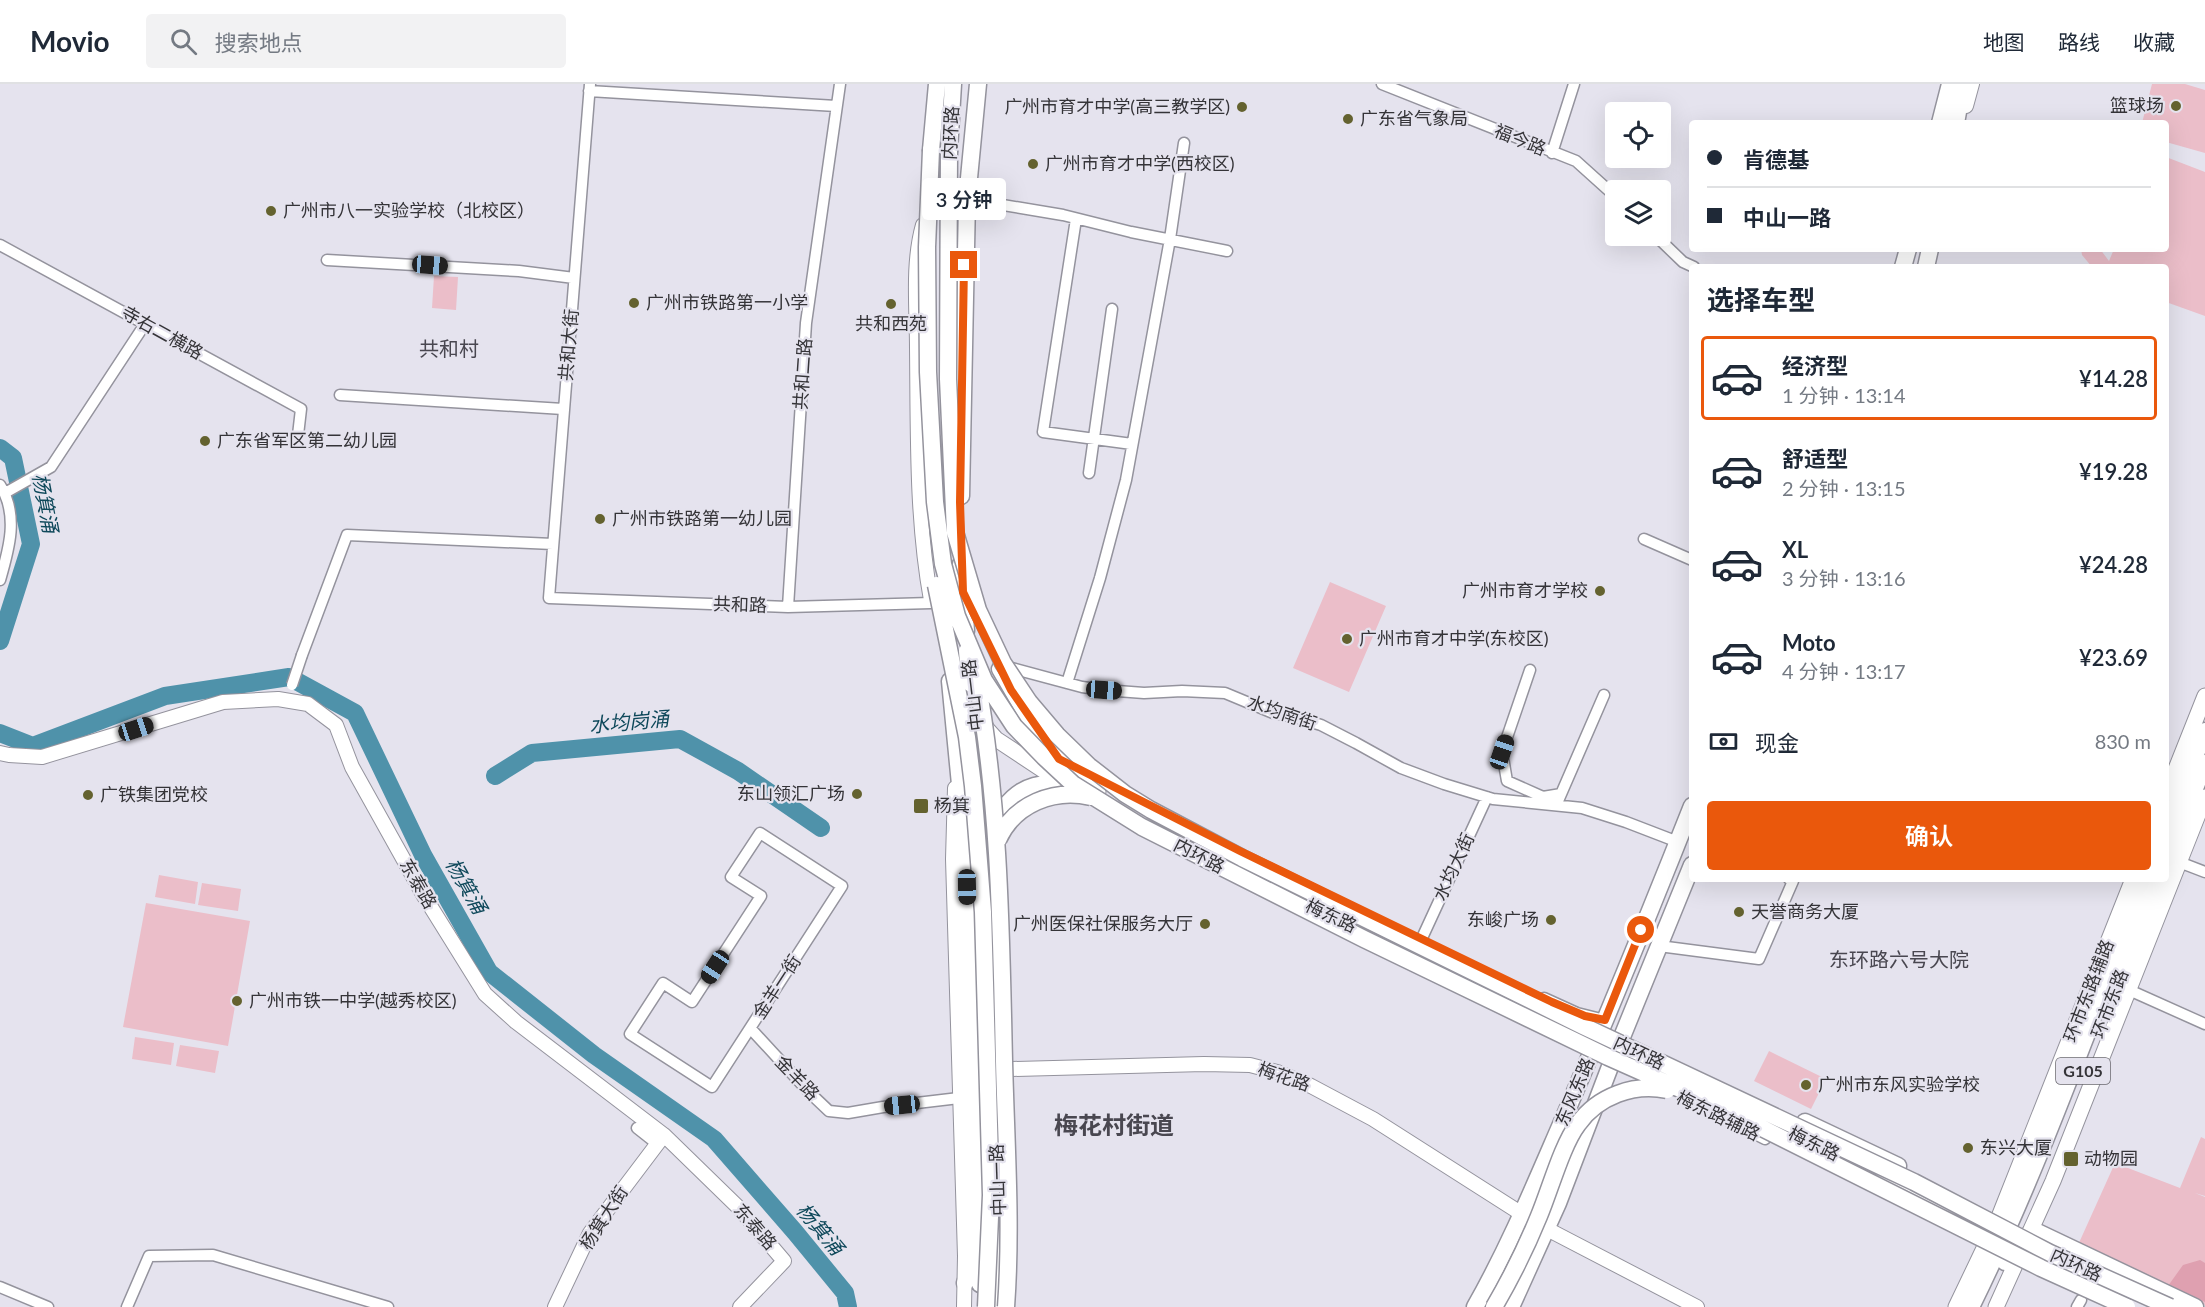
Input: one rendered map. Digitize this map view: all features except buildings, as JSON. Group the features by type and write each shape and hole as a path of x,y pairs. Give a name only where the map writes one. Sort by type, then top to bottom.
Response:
{"main road":[{"name":"内环路","path":"937,84 931,150 927,247 928,372 936,510 942,564 950,598 963,634 994,697 1014,726 1060,772 1105,805 1153,832 1447,979 1716,1105 2040,1268 2127,1307"},
{"name":"中山一路","path":"942,84 934,198 933,423 941,567 967,887 980,1242 979,1307"},
{"name":"内环路","path":"953,84 949,151 948,345 951,482 955,532 978,610 991,639 1016,683 1057,735 1089,766 1137,802 1242,858 1527,999 1914,1182 2050,1253 2170,1307"},
{"path":"969,166 971,84"},
{"name":"中山一路","path":"978,84 967,199 961,455 963,592 967,651 970,683 984,736 999,1252 995,1307"},
{"path":"1941,120 1950,84"},
{"path":"1957,120 1963,84"},
{"path":"928,372 924,460 927,532 966,737 974,802 985,947 991,1186 986,1307"},
{"path":"955,532 962,599 988,741 998,844 1008,1197 1006,1307"},
{"path":"941,567 956,610 984,736 970,742 958,762"},
{"path":"963,592 998,665 1028,717 1059,759"},
{"path":"2169,786 2205,696"},
{"name":"梅东路","path":"984,736 1010,730 1026,733 1042,743 1084,781 1117,805 1219,857 1313,894 1565,1021 1580,1023 1605,1020"},
{"path":"2169,822 2205,731"},
{"name":"梅东路","path":"984,736 1068,786 1247,878 1368,933 1593,1050"},
{"path":"2171,860 2205,763"},
{"path":"987,851 1001,813 1016,795 1029,787 1040,784 1068,786"},
{"path":"985,947 987,876 994,848 1000,834 1012,817 1041,799 1056,795 1079,795 1099,799 1242,858"},
{"name":"环市东路辅路","path":"2171,860 2205,797"},
{"name":"东风东路","path":"1475,1307 1522,1214 1593,1050 1689,814"},
{"name":"东风东路","path":"1511,1307 1547,1229 1689,872"},
{"name":"环市东路辅路","path":"1956,1307 1997,1233 2132,882"},
{"name":"环市东路","path":"1997,1233 2146,882"},
{"name":"环市东路","path":"2005,1262 2041,1178 2158,882"},
{"name":"环市东路辅路","path":"1996,1307 2032,1230 2129,990 2164,882"},
{"path":"1527,999 1665,1055 1901,1168"},
{"name":"梅东路","path":"1615,1055 1997,1233"},
{"path":"996,1110 1012,1070"},
{"path":"1494,1307 1530,1235 1572,1133 1595,1107 1627,1090 1648,1087 1681,1095 1851,1173"},
{"path":"2005,1262 2032,1230 2195,1307"},
{"name":"G105","path":"1971,1307 1997,1233"},
{"path":"965,1283 980,1242"},
{"path":"999,1252 1014,1280"},
{"name":"G105","path":"1984,1307 2005,1262"}],"street":[{"name":"共和二路","path":"788,607 806,323 840,84"},
{"name":"福今路","path":"1382,84 1576,161 1605,187"},
{"path":"1552,153 1574,84"},
{"path":"1935,120 1941,84"},
{"path":"1963,120 1972,84"},
{"path":"590,88 836,106"},
{"name":"共和大街","path":"549,598 590,88"},
{"path":"1067,683 1100,578 1126,480 1170,239 1184,143"},
{"path":"934,198 925,218 918,251 919,468 923,547 931,603 946,634"},
{"path":"967,199 1227,251"},
{"path":"1076,219 1043,432 1132,444"},
{"name":"寺右二横路","path":"0,245 301,409 298,435"},
{"path":"1666,246 1689,265"},
{"path":"327,260 519,271 574,278"},
{"path":"1089,473 1112,309"},
{"path":"0,580 11,536 10,509 3,489 51,467 145,324"},
{"path":"340,395 563,409"},
{"path":"919,468 933,423"},
{"path":"286,700 347,535 553,544"},
{"path":"1644,539 1689,559"},
{"name":"共和路","path":"549,598 788,607 931,603"},
{"name":"水均南街","path":"998,665 1089,688 1144,693 1182,691 1225,693 1274,713 1321,725 1401,768 1444,784 1486,797 1555,807 1582,808 1678,842"},
{"path":"1530,670 1502,752 1507,781 1543,797 1561,794"},
{"path":"1555,807 1604,695"},
{"name":"东泰路","path":"0,753 9,756 42,757 223,702 286,700 308,704 336,726 352,767 424,896 485,994 740,1208 784,1261 740,1307"},
{"path":"958,762 954,803 953,859 964,1307"},
{"path":"1012,1307 1015,1202 1005,828 1006,817 1016,795"},
{"name":"水均大街","path":"1422,938 1486,797"},
{"name":"金羊一街","path":"760,833 842,886 751,1029 712,1087 630,1034 663,983 692,1002 761,896 731,877 760,833"},
{"path":"2171,860 2205,872"},
{"path":"1659,946 1759,959 1793,882"},
{"path":"1313,894 1422,938 1569,1009 1605,1020"},
{"path":"2129,990 2205,1024"},
{"path":"971,1014 994,1054 1012,1070"},
{"name":"金羊路","path":"751,1029 829,1111 848,1113 959,1098"},
{"name":"梅花路","path":"1012,1070 1226,1064 1250,1065 1277,1071 1311,1086 1372,1119 1522,1214"},
{"path":"974,1122 995,1089 1012,1070"},
{"path":"637,1128 660,1139"},
{"name":"杨箕大街","path":"555,1307 590,1233 660,1139"},
{"path":"1901,1168 1997,1233"},
{"path":"1547,1229 1698,1307"},
{"path":"127,1307 149,1256 213,1255 388,1307"},
{"path":"0,1287 48,1307"}],"shaded area":[{"name":"篮球场","path":"2152,84 2185,84 2205,90 2205,153 2169,143 2169,120 2143,120"},
{"path":"2169,158 2205,172 2205,316 2169,303 2169,264 2090,264 2082,252 2102,252 2109,261 2113,252 2169,252"},
{"path":"434,276 458,277 456,310 432,308"},
{"path":"1330,582 1386,606 1349,692 1293,668"},
{"path":"159,875 198,882 195,904 155,897"},
{"path":"202,883 241,889 238,911 198,905"},
{"path":"146,903 250,921 228,1046 123,1027"},
{"path":"135,1037 174,1043 171,1065 132,1059"},
{"path":"180,1045 219,1051 215,1073 176,1066"},
{"path":"1769,1051 1826,1079 1811,1109 1754,1081"},
{"path":"2201,1137 2205,1139 2205,1196 2195,1193 2205,1197 2205,1305 2078,1245 2115,1163 2180,1188"},
{"path":"2200,1260 2205,1263 2205,1302 2168,1286 2183,1265"}],"waterway":[{"name":"杨箕涌","path":"0,448 13,458 31,544 0,641"},
{"name":"杨箕涌","path":"0,733 33,746 165,696 289,677 355,713 423,855 489,972 594,1055 714,1139 845,1293 848,1307"},
{"name":"水均岗涌","path":"495,776 532,753 680,739 738,771 821,828"}],"place":[{"name":"篮球场","path":"2176,106"},
{"name":"广州市育才中学(高三教学区)","path":"1242,107"},
{"name":"广东省气象局","path":"1348,119"},
{"name":"广州市育才中学(西校区)","path":"1033,164"},
{"name":"广州市八一实验学校（北校区）","path":"271,211"},
{"name":"广州市铁路第一小学","path":"634,303"},
{"name":"共和西苑","path":"891,304"},
{"name":"广东省军区第二幼儿园","path":"205,441"},
{"name":"广州市铁路第一幼儿园","path":"600,519"},
{"name":"广州市育才学校","path":"1600,591"},
{"name":"广州市育才中学(东校区)","path":"1347,639"},
{"name":"东山领汇广场","path":"857,794"},
{"name":"广铁集团党校","path":"88,795"},
{"name":"杨箕","path":"921,806"},
{"name":"天誉商务大厦","path":"1739,912"},
{"name":"东峻广场","path":"1551,920"},
{"name":"广州医保社保服务大厅","path":"1205,924"},
{"name":"广州市铁一中学(越秀校区)","path":"237,1001"},
{"name":"广州市东风实验学校","path":"1806,1085"},
{"name":"东兴大厦","path":"1968,1148"},
{"name":"动物园","path":"2071,1159"}],"district":[{"name":"共和村","path":"449,349"},
{"name":"东环路六号大院","path":"1899,960"},
{"name":"梅花村街道","path":"1114,1126"}],"route":[{"path":"964,265 960,502 963,592 1011,690 1059,759 1316,888 1585,1016 1605,1020 1641,930"}]}
